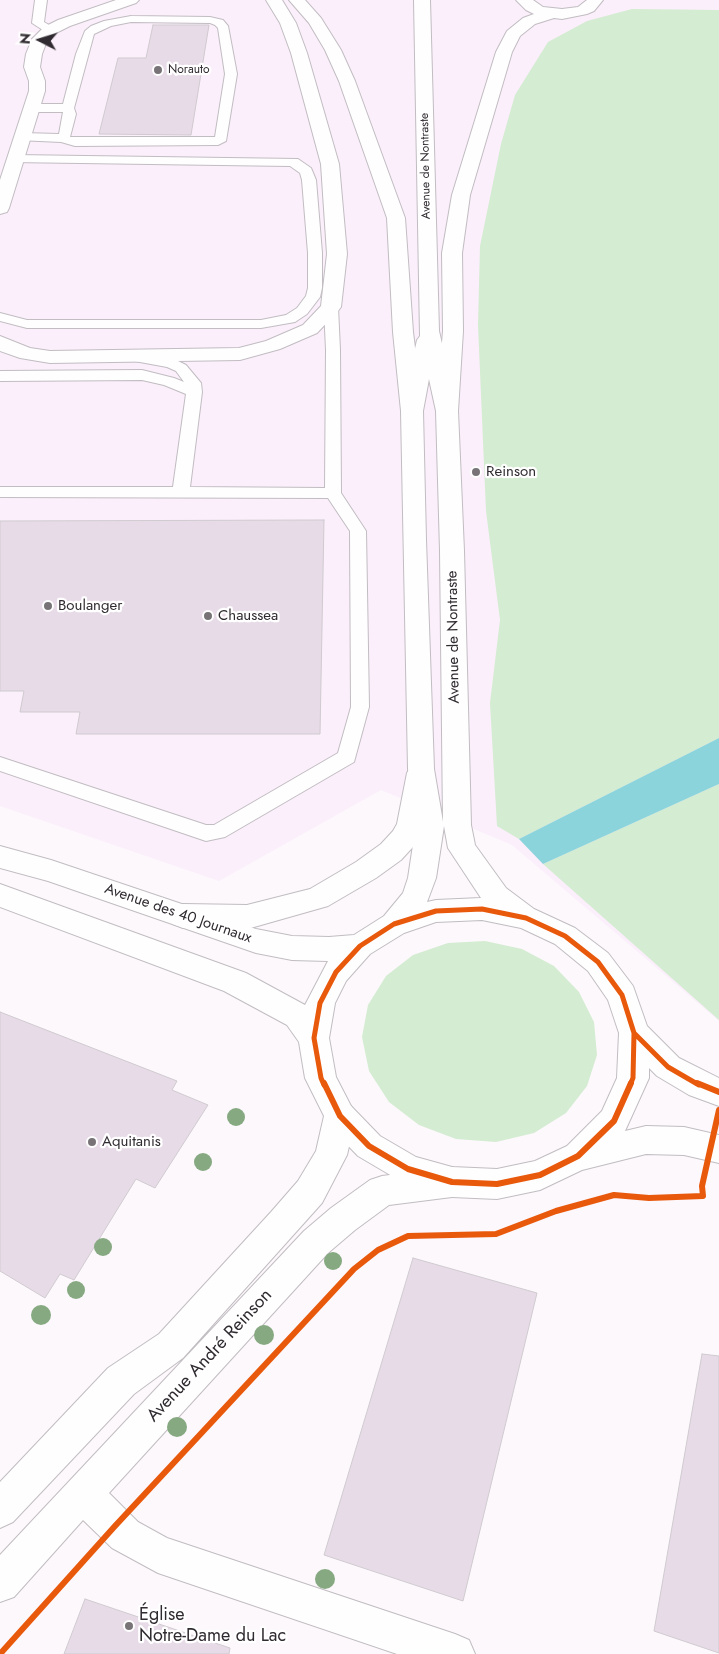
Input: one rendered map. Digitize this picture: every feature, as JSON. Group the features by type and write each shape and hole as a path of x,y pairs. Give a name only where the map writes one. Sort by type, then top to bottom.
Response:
{"main road":[{"path":"0,208 37,91 37,81 33,73 32,60 40,39 50,30 131,0"},
{"path":"0,342 12,349 27,354 50,356 203,356 240,354 273,345 310,330 330,307 337,254 330,164 299,53 288,23 274,0"},
{"path":"296,0 315,21 333,50 347,81 396,218 403,332 412,411"},
{"name":"Avenue de Nontraste","path":"422,0 429,331 447,411 453,580 457,825 462,848 478,872 496,896 526,918"},
{"path":"524,0 531,7 552,13"},
{"path":"447,411 452,331 452,253 461,195 504,52 513,34 529,21 552,13 582,11 589,8 595,0"},
{"name":"Avenue de Nontraste","path":"394,924 411,905 422,878 430,825 421,769 412,411 429,331"},
{"path":"183,916 246,917 318,898 366,870 392,852 403,839 411,824 421,769"},
{"path":"0,850 52,871"},
{"name":"Avenue des 40 Journaux","path":"0,857 52,871 256,941 292,948 329,949 360,946"},
{"path":"0,896 235,982 298,1016 314,1038"},
{"path":"578,1156 614,1121 618,1113 633,1078 634,1033 622,995 598,962 565,936 526,918 482,909 436,911 394,924 360,946 336,972 320,1003 314,1038 320,1078 340,1116 369,1146 408,1169 452,1182 497,1184 540,1175 578,1156 646,1140 684,1141 719,1148"},
{"path":"634,1033 668,1066 700,1085 719,1092"},
{"path":"0,1509 121,1381 171,1346 283,1224 310,1192 331,1155 340,1116"},
{"name":"Avenue André Reinson","path":"0,1583 310,1249 343,1219 382,1191 452,1182"},
{"path":"83,1494 126,1535 158,1554 455,1654"}],"lane":[{"path":"40,0 38,23 50,30"},
{"path":"22,137 58,138 75,142 211,142 222,138 230,74 224,28 219,22 210,20 154,18 108,23 95,28 89,33 68,108 70,114 58,138 46,159"},
{"path":"31,108 68,108"},
{"path":"0,317 36,324 261,324 290,319 302,311 313,296 315,288 315,253 309,180 306,171 299,165 286,160 16,159"},
{"path":"0,764 206,833 218,832 347,757 360,707 358,531 333,493 334,394 330,307"},
{"path":"130,356 171,363 181,368 193,383 194,392 181,492"},
{"path":"0,376 142,375 169,381 194,392"},
{"path":"0,492 333,493"}],"shaded area":[{"path":"0,0 719,0 719,1021 512,845 381,790 219,881 0,806"}],"green space":[{"path":"632,9 719,10 719,738 519,839 497,826 490,703 500,620 486,511 478,325 480,246 501,144 515,95 548,42 587,21"},
{"path":"719,784 719,1020 543,864"},
{"path":"485,941 522,949 554,966 579,992 594,1022 597,1055 587,1086 566,1113 534,1133 496,1142 456,1139 419,1125 389,1102 369,1071 362,1037 368,1005 386,976 413,955 448,943"}],"water":[{"path":"719,738 719,784 543,864 519,839"}],"building":[{"name":"Norauto","path":"153,25 209,25 191,135 99,134 118,58 146,58"},
{"name":"Chaussea","path":"324,520 320,734 76,734 80,712 20,712 24,691 0,691 0,521"},
{"name":"Aquitanis","path":"0,1012 177,1081 172,1090 208,1105 155,1188 136,1179 74,1280 60,1274 45,1298 0,1271"},
{"path":"413,1258 537,1293 463,1601 324,1555"},
{"path":"702,1354 719,1356 719,1653 654,1631"},
{"name":"Église Notre-Dame du Lac","path":"85,1599 230,1648 229,1654 64,1654"}],"cycle path":[{"path":"634,1033 633,1078 614,1121 578,1156 540,1175 497,1184 452,1182 408,1169 369,1146 340,1116 321,1078 314,1038 320,1003 336,972 360,946 394,924 436,911 482,909 526,918 565,936 598,962 622,995 634,1033 668,1067 700,1085 719,1092"},
{"path":"0,1654 115,1526 354,1269 378,1250 408,1236 496,1234 556,1211 614,1195 649,1198 703,1196 702,1186 719,1110"}],"place":[{"name":"Norauto","path":"158,70"},
{"name":"Reinson","path":"476,472"},
{"name":"Boulanger","path":"48,606"},
{"name":"Chaussea","path":"208,616"},
{"name":"Aquitanis","path":"92,1142"},
{"name":"Église Notre-Dame du Lac","path":"129,1626"}]}
